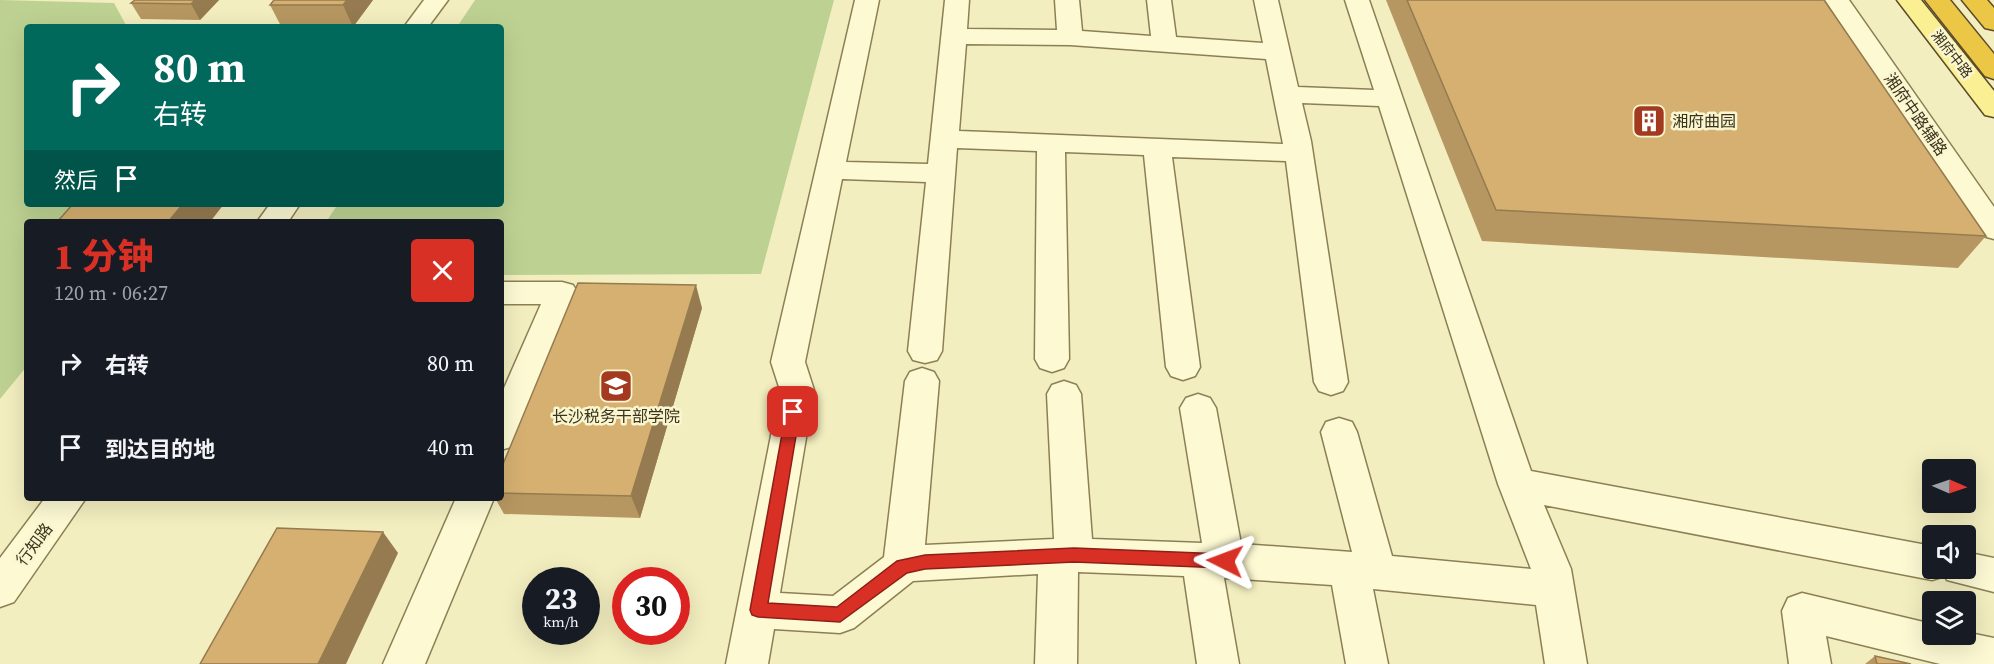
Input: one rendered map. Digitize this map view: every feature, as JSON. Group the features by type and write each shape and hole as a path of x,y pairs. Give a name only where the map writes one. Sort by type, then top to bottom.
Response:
{"highway":[{"path":"1936,0 1994,71"},
{"path":"1976,1 1994,23"}],"main road":[{"name":"湘府中路","path":"1909,0 1994,109"}],"street":[{"path":"418,24 436,0"},
{"path":"747,664 797,390 788,362 867,0"},
{"path":"903,566 946,139 957,0"},
{"path":"1067,0 1070,38"},
{"path":"1159,0 1164,44"},
{"path":"1266,0 1299,153 1331,382"},
{"path":"1357,0 1517,484 1551,569 1566,664"},
{"name":"湘府中路辅路","path":"1837,0 1994,229"},
{"path":"954,36 1070,38 1277,52"},
{"path":"1287,94 1390,99"},
{"path":"946,139 1299,153"},
{"path":"1051,143 1052,359"},
{"path":"1157,147 1184,367"},
{"path":"830,170 942,174"},
{"path":"504,293 562,293 504,429"},
{"path":"1056,664 1066,555 1064,394"},
{"path":"1198,408 1213,560 1218,664"},
{"path":"1339,432 1363,571 1367,664"},
{"path":"1517,484 1922,561"},
{"name":"行知路","path":"0,589 66,501"},
{"path":"404,664 474,501"},
{"path":"758,610 840,615 903,566 925,562 1066,555 1213,560 1554,589"},
{"path":"1976,571 1994,575"},
{"path":"1810,664 1802,611 1994,658"}],"green space":[{"path":"0,0 114,3 125,24 24,24 24,207 102,207 90,219 24,219 24,370 0,399"},
{"path":"475,0 834,0 761,274 504,275 504,219 328,219 336,207 504,207 504,24 459,24"}],"building":[{"path":"135,0 195,0 191,4 131,3"},
{"path":"274,0 347,0 343,5 270,5"},
{"name":"湘府曲园","path":"1407,0 1824,0 1986,236 1496,210"},
{"path":"70,207 180,207 170,219 60,219"},
{"path":"578,283 696,285 631,496 504,493 504,462"},
{"path":"277,528 383,532 318,664 200,664"},
{"path":"1875,656 1911,664 1877,664"}],"place":[{"name":"湘府曲园","path":"1649,121"},
{"name":"长沙税务干部学院","path":"616,386"}],"route":[{"path":"793,412 758,610 840,615 903,566 925,562 1074,555 1225,561"}]}
